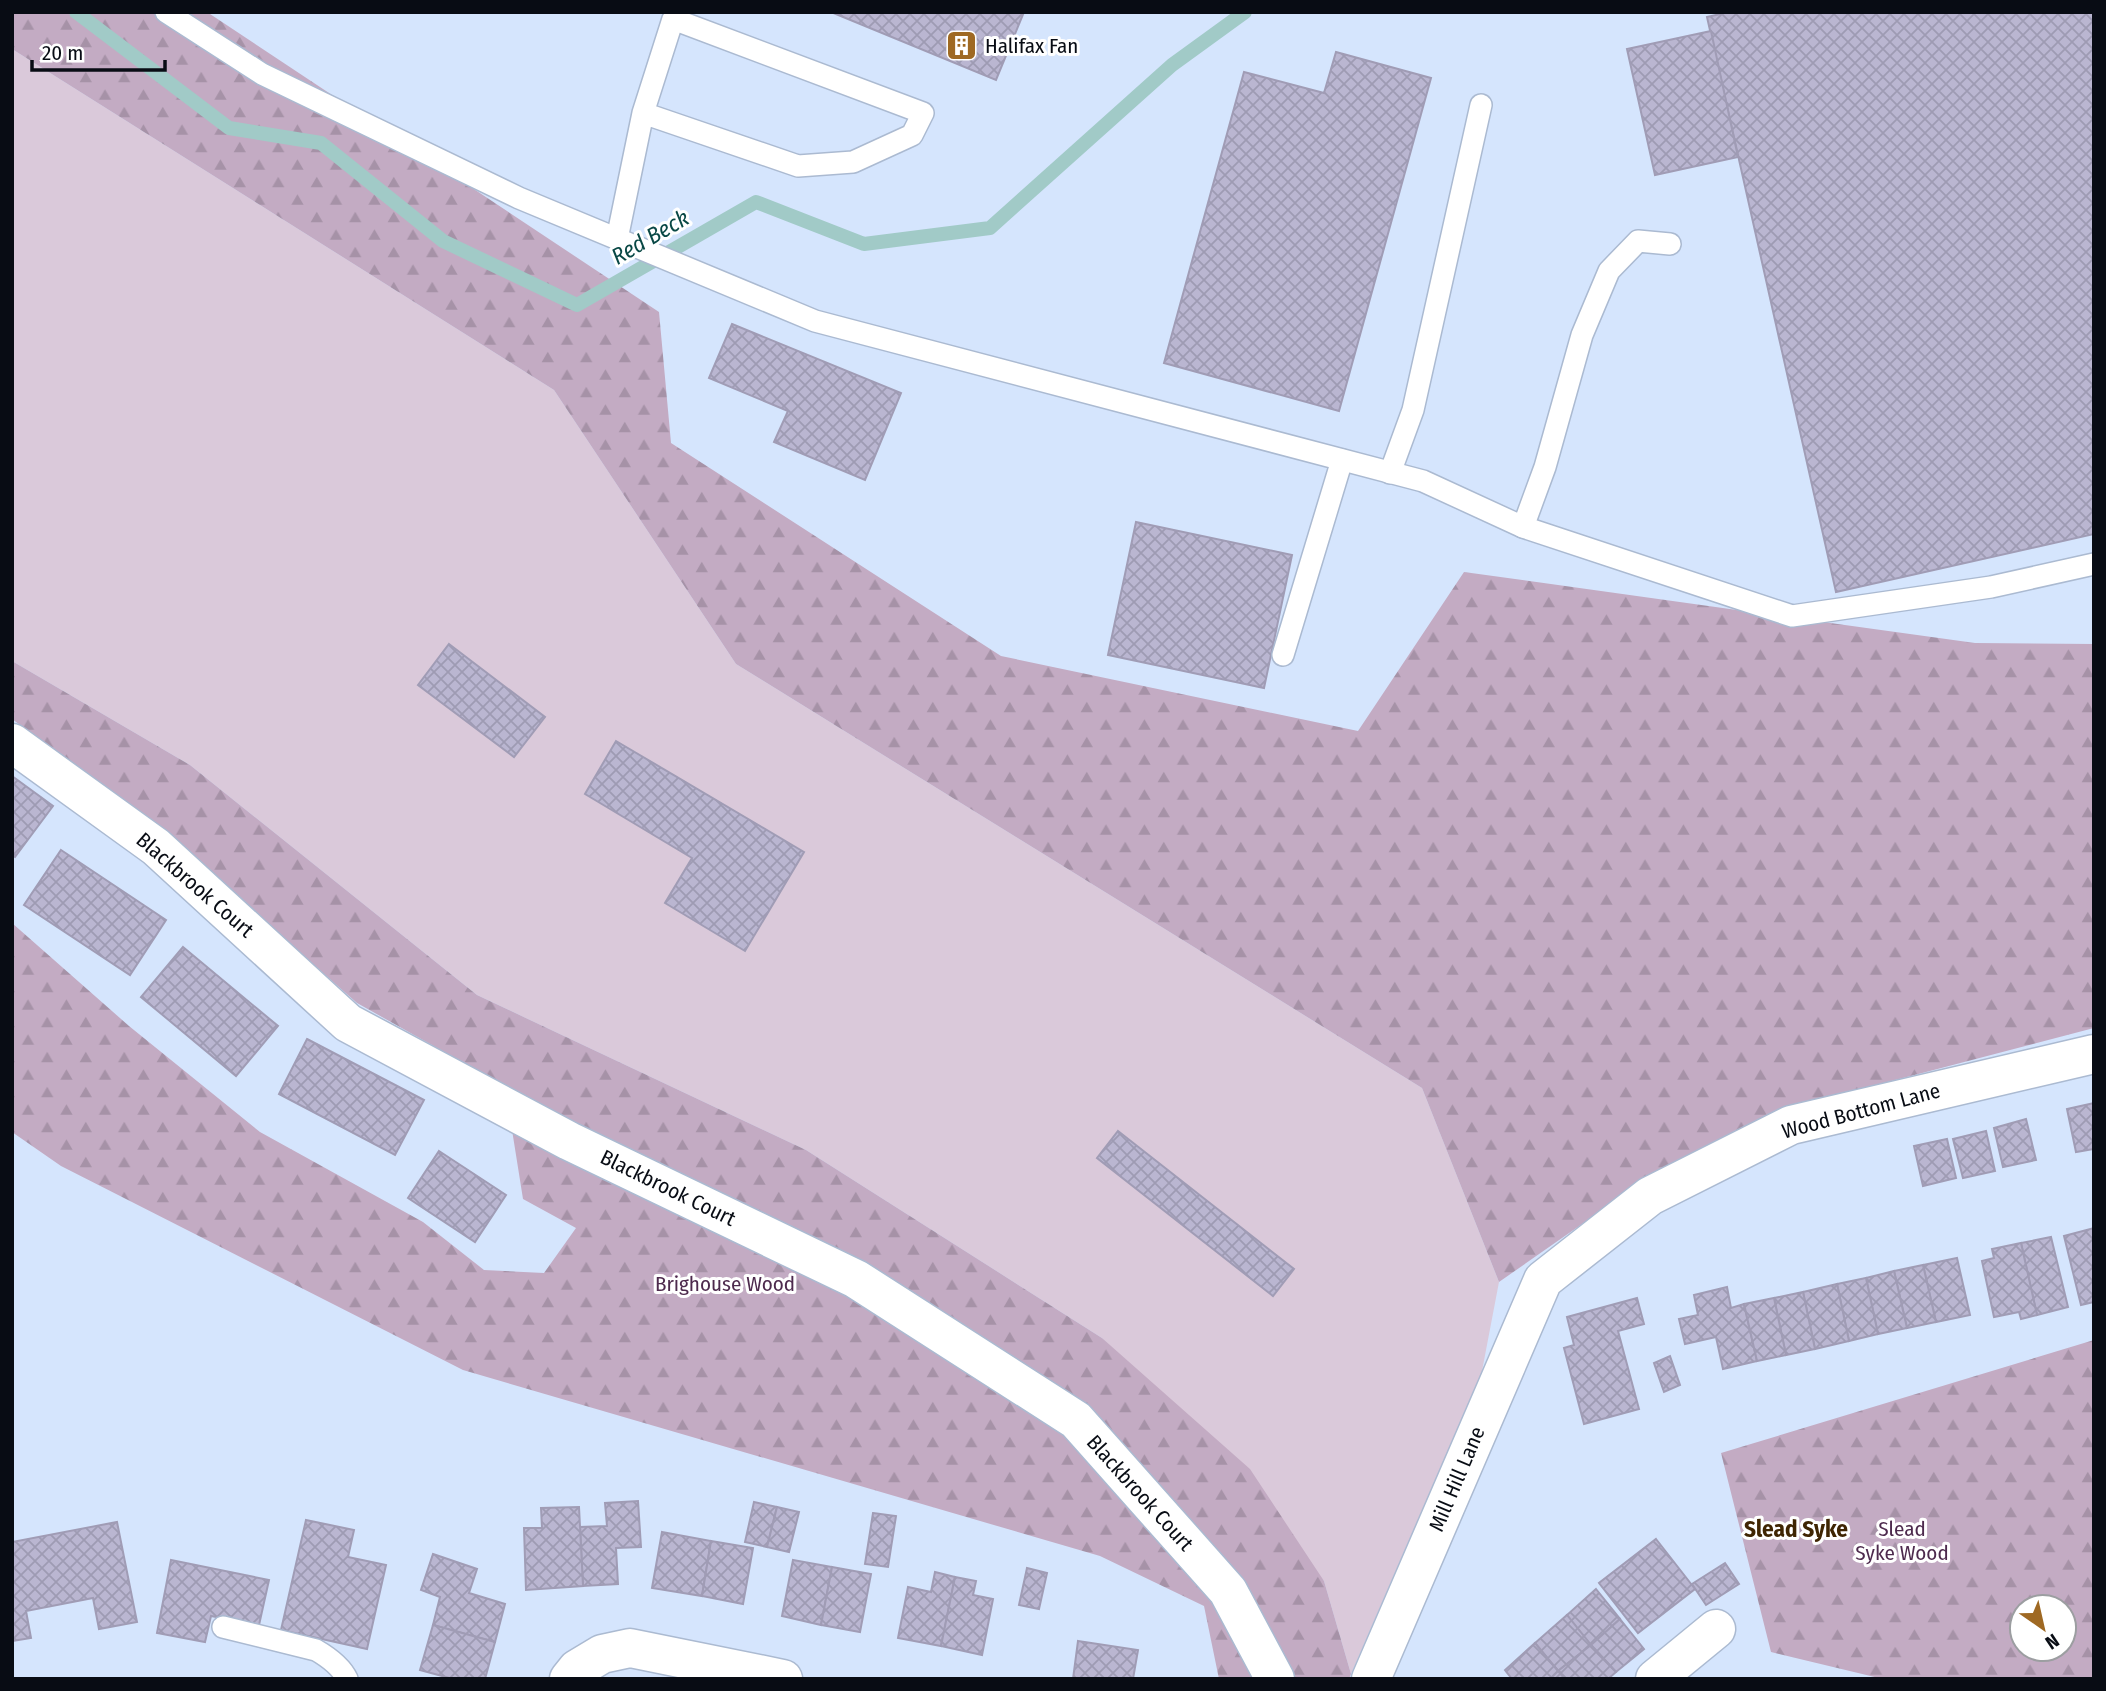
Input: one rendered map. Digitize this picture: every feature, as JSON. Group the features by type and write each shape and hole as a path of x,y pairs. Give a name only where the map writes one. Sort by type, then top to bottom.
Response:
{"street":[{"name":"Blackbrook Court","path":"12,743 156,847 348,1023 569,1141 856,1279 1076,1420 1228,1591 1275,1679"},
{"name":"Wood Bottom Lane","path":"1543,1280 1650,1196 1791,1125 2094,1054"},
{"name":"Mill Hill Lane","path":"1371,1679 1543,1280"},
{"path":"1655,1679 1716,1629"},
{"path":"569,1679 577,1669 602,1654 630,1648 783,1679"}],"lane":[{"path":"166,12 262,74 519,198 815,321 1423,481 1523,527 1792,616 1991,587 2094,564"},
{"path":"623,241 643,113 673,19 923,113 912,135 853,162 798,166 643,113"},
{"path":"1390,473 1413,410 1480,106"},
{"path":"1523,527 1545,467 1582,335 1609,271 1638,241 1670,244"},
{"path":"1283,654 1342,460"},
{"path":"223,1627 316,1650 329,1658 346,1674 347,1679"}],"shaded area":[{"path":"12,49 554,390 736,664 1422,1088 1499,1282 1478,1392 1430,1492 1351,1674 1324,1581 1102,1338 806,1150 477,995 190,765 12,661"}],"green space":[{"path":"12,12 207,12 659,312 671,443 1001,656 1358,731 1464,572 1975,643 2094,644 2094,1028 1796,1106 1638,1185 1499,1282 1422,1088 736,664 554,390 12,49"},
{"name":"Brighouse Wood","path":"12,661 190,765 477,995 806,1150 1102,1338 1250,1469 1324,1581 1351,1674 1349,1679 1219,1679 1204,1606 1100,1556 463,1370 61,1166 12,1132 12,923 129,1026 260,1132 423,1222 484,1270 544,1273 576,1228 523,1199 505,1086 357,1003 167,835 12,719"},
{"name":"Slead Syke Wood","path":"2094,1340 2094,1679 1883,1679 1771,1652 1721,1453"}],"building":[{"name":"Halifax Fan","path":"831,12 1024,12 996,80"},
{"path":"1729,12 2094,12 2094,534 1836,592 1707,17"},
{"path":"1711,31 1738,157 1655,175 1627,49"},
{"path":"1336,52 1431,78 1339,411 1164,363 1244,72 1324,93"},
{"path":"732,324 901,393 865,480 774,442 788,411 709,378"},
{"path":"1136,522 1292,555 1264,688 1108,655"},
{"path":"449,644 545,717 514,757 418,685"},
{"path":"616,741 804,852 745,951 665,903 692,858 585,794"},
{"path":"12,776 53,806 15,857 12,855"},
{"path":"61,850 166,920 130,975 24,905"},
{"path":"183,947 278,1026 236,1076 141,997"},
{"path":"307,1039 424,1100 395,1155 279,1094"},
{"path":"2094,1103 2094,1149 2076,1152 2067,1109"},
{"path":"2026,1119 2036,1160 2003,1167 1994,1128"},
{"path":"1118,1131 1294,1269 1273,1296 1097,1158"},
{"path":"1986,1131 1995,1171 1963,1178 1953,1139"},
{"path":"1947,1139 1956,1178 1923,1186 1914,1146"},
{"path":"439,1151 506,1195 475,1242 408,1198"},
{"path":"2094,1228 2094,1302 2081,1305 2064,1236"},
{"path":"2051,1237 2068,1307 2037,1315 2021,1243"},
{"path":"2021,1243 2037,1315 2021,1319 2019,1312 1994,1317 1982,1261 1994,1258 1992,1249"},
{"path":"1957,1258 1970,1315 1936,1322 1923,1265"},
{"path":"1923,1265 1936,1322 1907,1328 1894,1271"},
{"path":"1894,1271 1907,1328 1878,1334 1866,1278"},
{"path":"1866,1278 1878,1334 1849,1341 1837,1284"},
{"path":"1837,1284 1849,1341 1815,1349 1803,1292"},
{"path":"1727,1287 1731,1308 1744,1304 1757,1361 1723,1369 1716,1337 1685,1344 1679,1319 1698,1315 1694,1295"},
{"path":"1803,1292 1815,1349 1786,1355 1774,1298"},
{"path":"1637,1298 1644,1324 1618,1331 1639,1409 1584,1424 1564,1348 1574,1345 1567,1317"},
{"path":"1774,1298 1786,1355 1757,1361 1744,1304"},
{"path":"1670,1356 1680,1385 1664,1392 1654,1363"},
{"path":"638,1501 641,1547 616,1548 618,1584 583,1586 580,1527 607,1526 605,1503"},
{"path":"754,1502 777,1507 767,1547 745,1542"},
{"path":"579,1507 583,1586 526,1590 524,1528 542,1528 541,1508"},
{"path":"777,1507 799,1512 789,1552 767,1547"},
{"path":"873,1513 896,1516 888,1567 865,1564"},
{"path":"306,1520 354,1530 348,1557 386,1565 367,1649 281,1630"},
{"path":"117,1522 137,1622 99,1629 93,1598 26,1611 31,1638 12,1641 12,1542"},
{"path":"662,1532 711,1541 702,1596 652,1588"},
{"path":"1656,1539 1695,1589 1638,1633 1599,1583"},
{"path":"711,1541 753,1548 743,1604 702,1596"},
{"path":"433,1554 477,1569 469,1593 505,1604 495,1642 433,1625 440,1597 421,1590"},
{"path":"171,1560 269,1580 259,1625 211,1616 205,1642 157,1633"},
{"path":"793,1560 832,1567 821,1625 782,1616"},
{"path":"1725,1563 1739,1584 1706,1605 1692,1584"},
{"path":"832,1567 871,1574 860,1632 821,1625"},
{"path":"1027,1568 1047,1573 1039,1609 1019,1605"},
{"path":"935,1572 955,1577 941,1646 898,1638 908,1587 931,1592"},
{"path":"955,1577 976,1581 973,1595 993,1599 982,1655 941,1646"},
{"path":"1596,1589 1620,1619 1591,1645 1567,1615"},
{"path":"1567,1615 1591,1645 1558,1671 1535,1643"},
{"path":"1620,1619 1644,1649 1616,1672 1591,1645"},
{"path":"433,1625 495,1642 485,1679 453,1679 420,1670"},
{"path":"1078,1641 1138,1650 1133,1679 1073,1679"},
{"path":"1535,1643 1558,1671 1550,1679 1512,1679 1505,1670"},
{"path":"1591,1645 1616,1672 1608,1679 1565,1679 1558,1671"},
{"path":"1558,1671 1565,1679 1550,1679"}],"waterway":[{"name":"Red Beck","path":"76,12 229,128 321,143 443,241 577,305 756,202 864,244 990,228 1172,65 1245,12"}],"place":[{"name":"Halifax Fan","path":"962,46"}],"district":[{"name":"Slead Syke","path":"1796,1529"}]}
